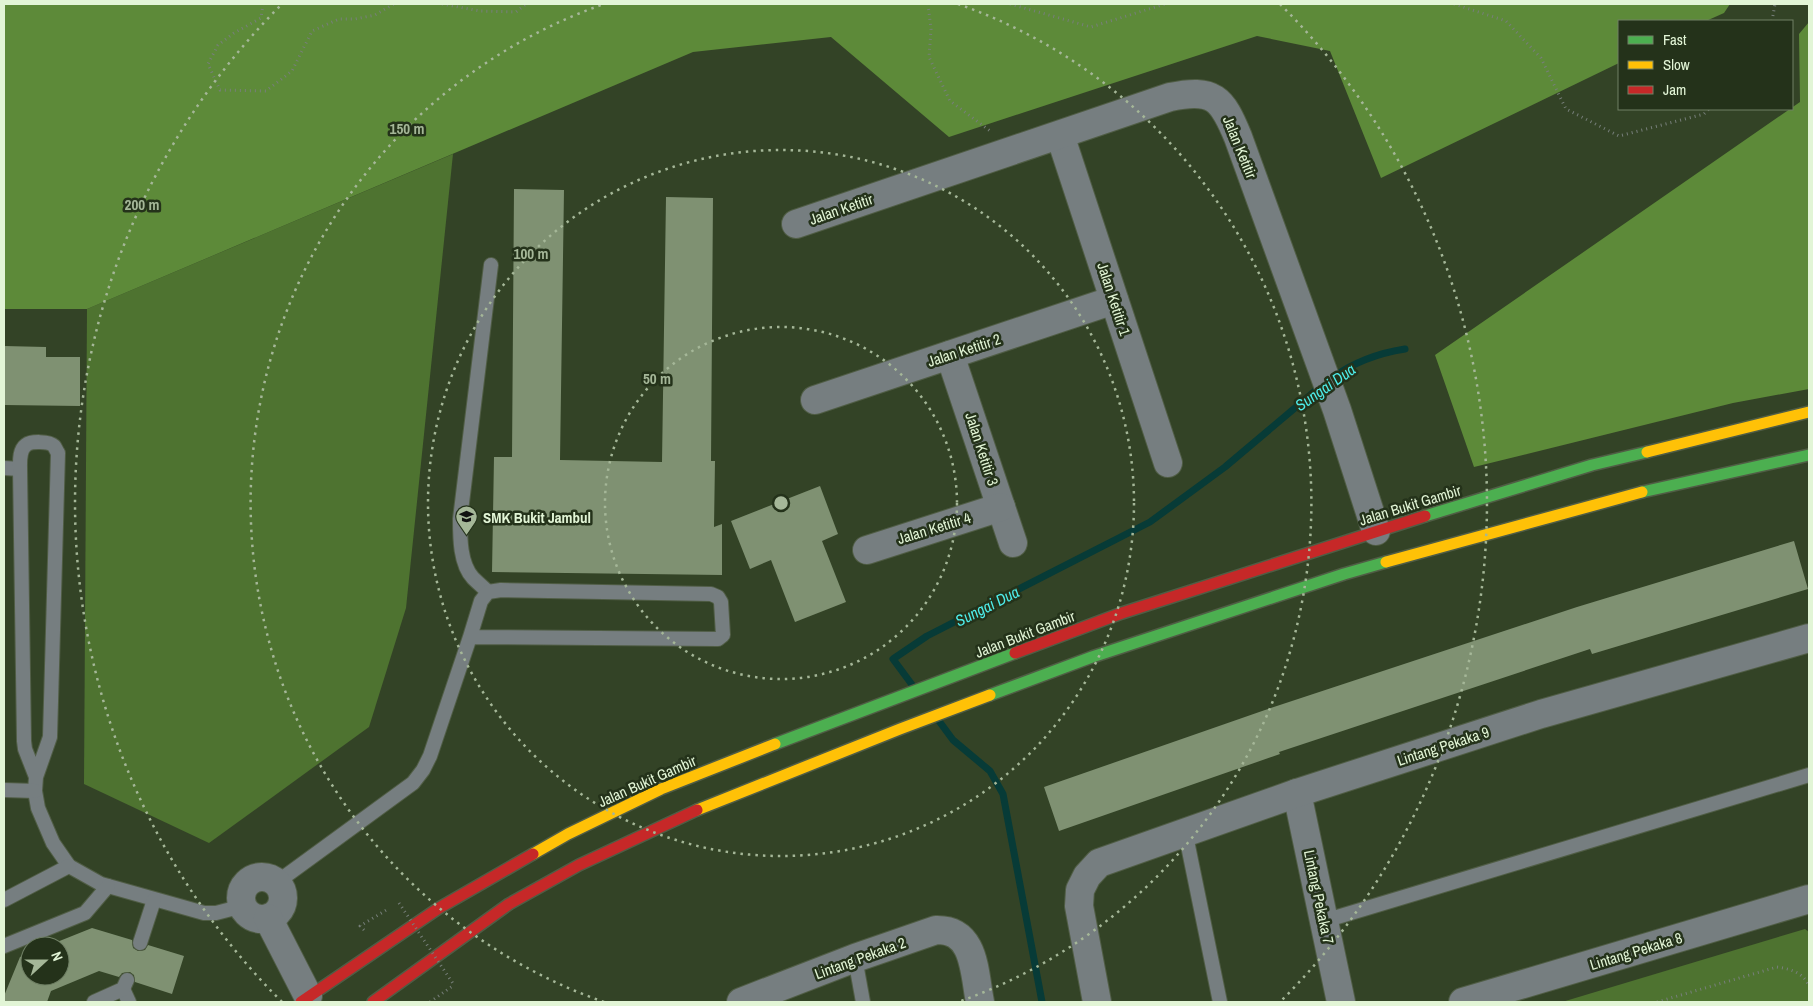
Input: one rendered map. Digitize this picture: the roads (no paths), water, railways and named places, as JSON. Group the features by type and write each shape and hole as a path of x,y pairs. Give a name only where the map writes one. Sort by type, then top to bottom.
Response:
{"main road":[{"name":"Jalan Bukit Gambir","path":"305,999 439,908 568,834 661,789 812,730 1122,613 1376,531 1592,465 1808,412"},
{"path":"373,1002 509,904 579,865 696,810 900,729 1092,657 1344,574 1630,495 1809,455"},
{"path":"1791,458 1809,467"}],"street":[{"name":"Jalan Ketitir","path":"796,224 1170,98 1190,93 1211,96 1222,105 1238,137 1337,410 1376,531"},
{"name":"Jalan Ketitir 1","path":"1060,135 1168,462"},
{"name":"Jalan Ketitir 2","path":"815,400 1114,300"},
{"name":"Jalan Ketitir 3","path":"950,355 1013,543"},
{"name":"Jalan Ketitir 4","path":"867,550 1001,507"},
{"name":"Lintang Pekaka 9","path":"1096,1002 1079,906 1080,890 1087,876 1099,863 1297,793 1540,714 1809,638"},
{"name":"Lintang Pekaka 7","path":"1297,793 1341,1002"},
{"path":"259,877 268,878 276,883 281,890 283,899 281,907 268,918 260,919 253,917 243,906 244,888 250,881 259,877"},
{"name":"Lintang Pekaka 8","path":"1463,1002 1809,899"},
{"path":"268,918 305,999"},
{"name":"Lintang Pekaka 2","path":"741,1002 855,958 936,930 947,930 957,934 965,942 970,952 980,1002"}],"lane":[{"path":"488,592 472,577 465,563 460,543 460,520 491,266"},
{"path":"36,784 50,737 58,453 55,446 49,443 26,445 21,451 20,469 24,741 36,784 38,808 53,843 69,866 101,884 204,914 243,906"},
{"path":"4,468 20,469"},
{"path":"276,883 413,783 423,770 430,756 481,601 488,592 502,590 711,594 718,597 721,602 723,635 718,639 470,637"},
{"path":"1324,921 1809,775"},
{"path":"4,790 36,784"},
{"path":"1185,832 1220,1002"},
{"path":"4,900 69,866"},
{"path":"4,946 85,913 108,886"},
{"path":"140,943 154,900"},
{"path":"855,958 864,1002"},
{"path":"94,1002 125,984 129,1002"}],"waterway":[{"name":"Sungai Dua","path":"1332,378 1349,367 1367,359 1405,349"},
{"name":"Sungai Dua","path":"913,686 893,659 927,636 1150,522 1225,467 1321,386"},
{"name":"Sungai Dua","path":"939,721 953,740 990,771 1003,794 1042,1002"}],"place":[{"name":"SMK Bukit Jambul","path":"467,536"}]}
